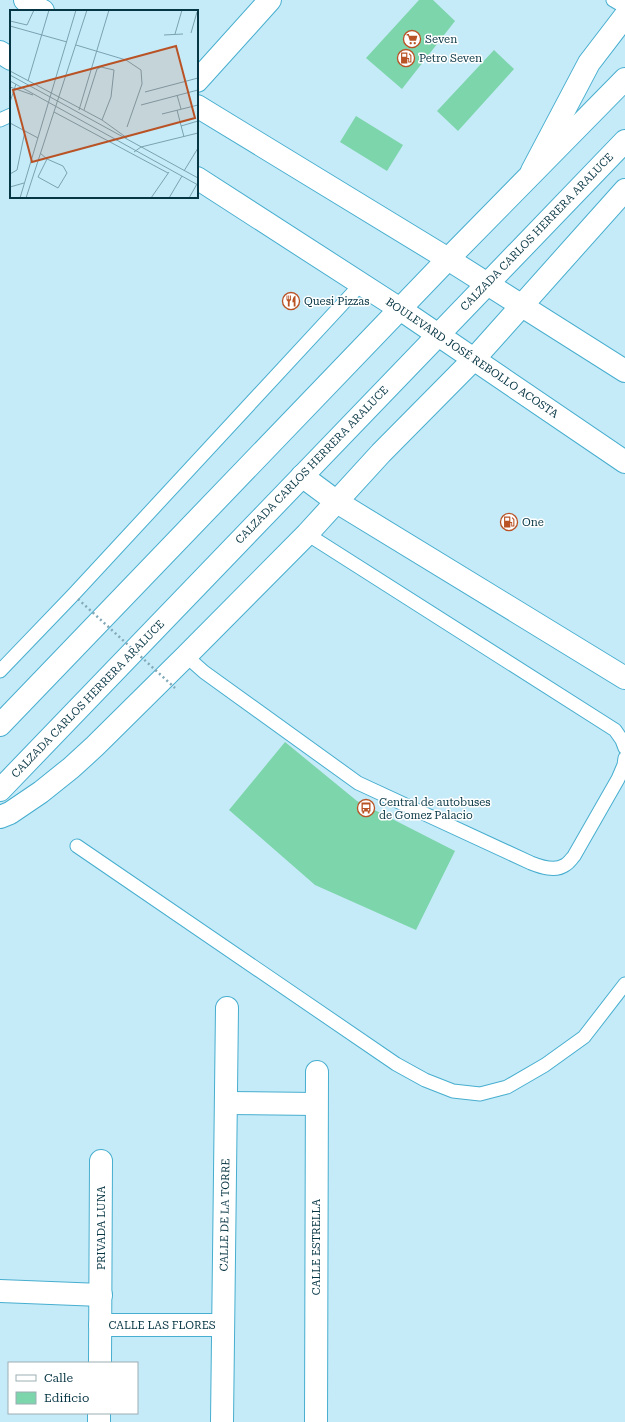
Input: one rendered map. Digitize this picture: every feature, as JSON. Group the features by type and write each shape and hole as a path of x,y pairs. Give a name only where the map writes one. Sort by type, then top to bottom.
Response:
{"street":[{"path":"25,0 41,10"},
{"path":"198,80 263,2"},
{"path":"528,179 589,63 625,16"},
{"path":"0,52 10,58"},
{"path":"0,725 448,259 625,79"},
{"path":"198,107 487,283 625,371"},
{"name":"CALZADA CARLOS HERRERA ARALUCE","path":"0,790 625,141"},
{"name":"BOULEVARD JOSÉ REBOLLO ACOSTA","path":"198,179 438,334 625,462"},
{"path":"0,817 10,813 41,792 70,768 95,746 186,656 307,534 382,453 474,359 625,190"},
{"path":"302,476 337,502 625,678"},
{"name":"CALLE DE LA TORRE","path":"222,1422 227,1008"},
{"name":"CALLE ESTRELLA","path":"316,1422 317,1072"},
{"path":"226,1103 316,1104"},
{"name":"PRIVADA LUNA","path":"100,1362 101,1161"},
{"path":"0,1291 101,1295"},
{"name":"CALLE LAS FLORES","path":"100,1325 224,1325"}],"lane":[{"path":"613,0 625,7"},
{"path":"0,120 10,115"},
{"path":"0,671 361,284"},
{"path":"307,534 615,730 622,740 625,748"},
{"path":"186,656 211,676 358,783 542,867 554,869 565,866 574,856 618,779 624,765 625,758"},
{"path":"77,846 396,1064 426,1080 453,1091 480,1094 507,1088 545,1065 584,1037 625,984"}],"path":[{"path":"78,599 175,688"}],"building":[{"name":"Seven","path":"419,0 433,0 455,21 402,89 366,58"},
{"path":"494,50 514,69 458,131 437,111"},
{"path":"356,116 403,145 387,171 340,142"},
{"path":"285,742 357,801 455,851 416,930 315,885 229,810"}],"place":[{"name":"Seven","path":"412,39"},
{"name":"Petro Seven","path":"406,58"},
{"name":"Quesi Pizzas","path":"291,301"},
{"name":"One","path":"509,522"},
{"name":"Central de autobuses de Gomez Palacio","path":"366,808"}]}
